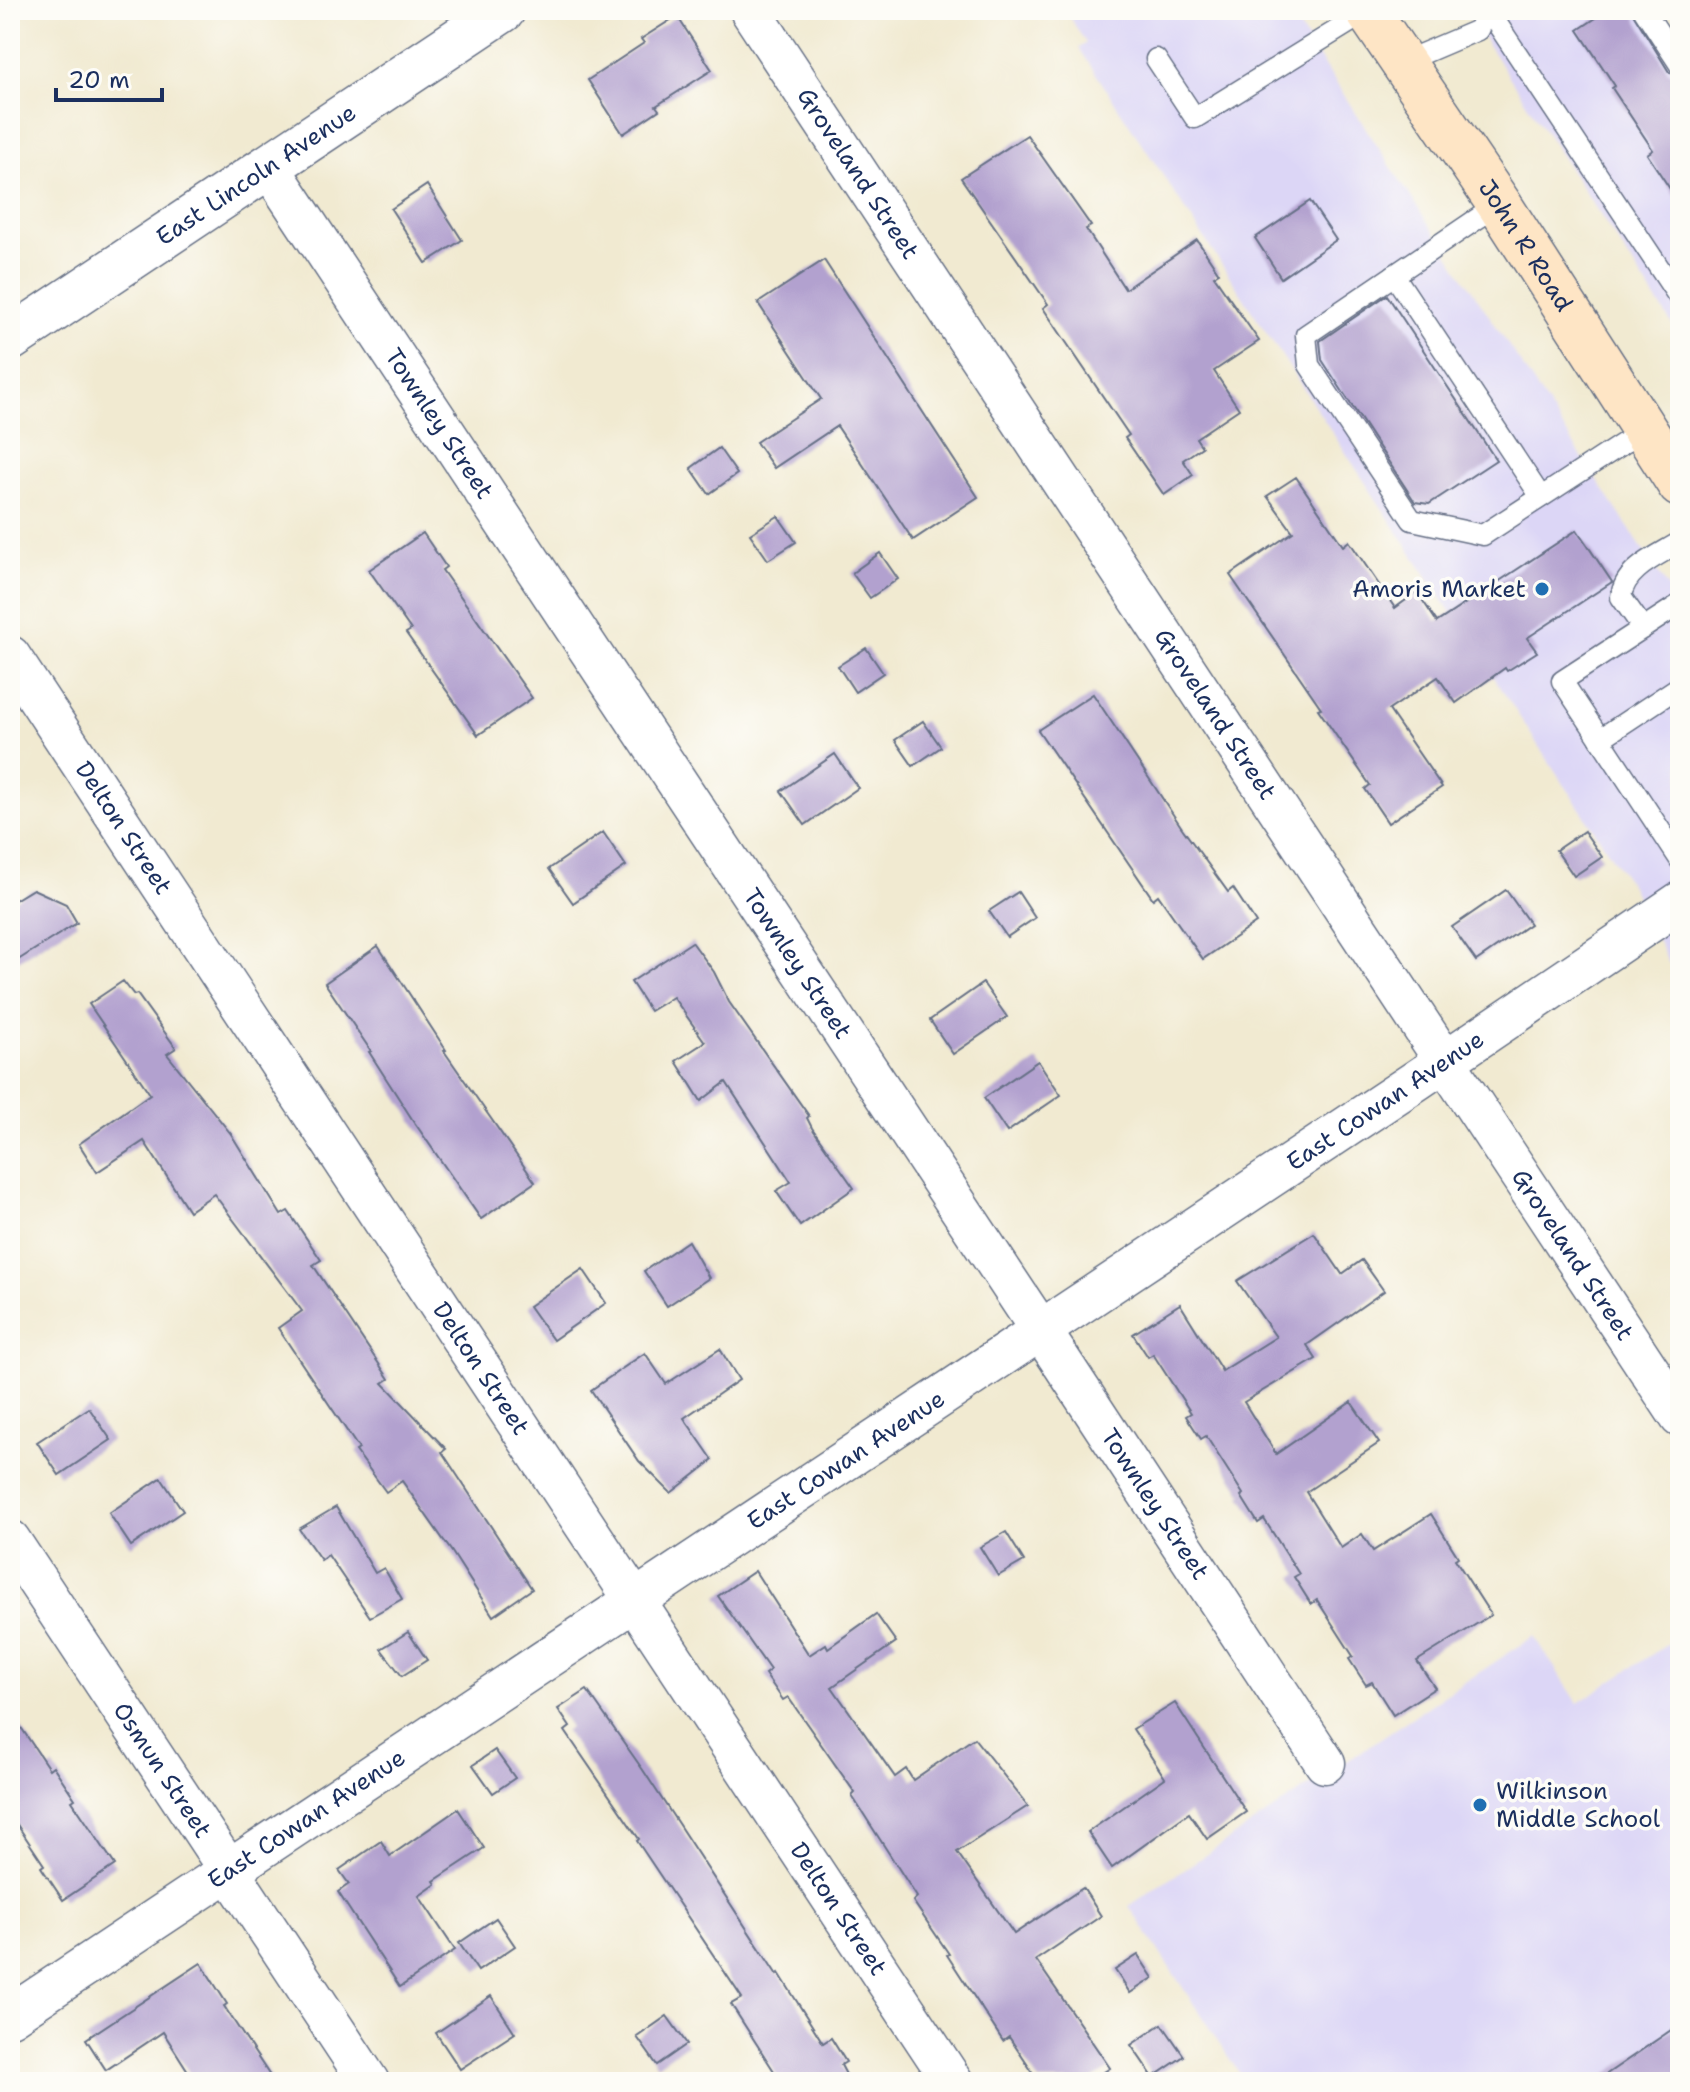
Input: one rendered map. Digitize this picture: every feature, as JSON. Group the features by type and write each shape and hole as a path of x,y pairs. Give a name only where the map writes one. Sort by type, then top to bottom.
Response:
{"main road":[{"name":"John R Road","path":"1368,11 1499,204 1680,485"}],"street":[{"name":"East Lincoln Avenue","path":"10,339 503,10"},
{"name":"Groveland Street","path":"750,10 1680,1417"},
{"name":"Townley Street","path":"269,167 1325,1763"},
{"name":"Delton Street","path":"10,656 953,2082"},
{"name":"East Cowan Avenue","path":"10,2016 1680,902"},
{"name":"Osmun Street","path":"10,1540 369,2082"}],"lane":[{"path":"1403,62 1478,30 1488,10 1680,299"},
{"path":"1644,10 1680,65"},
{"path":"1156,59 1195,118 1368,11"},
{"path":"1499,204 1306,335 1309,365 1412,520 1483,535 1644,430"},
{"path":"1394,275 1541,497"},
{"path":"1643,628 1621,597 1623,585 1629,575 1680,542"},
{"path":"1680,604 1562,681 1680,860"},
{"path":"1600,739 1680,686"}],"shaded area":[{"path":"1065,10 1288,10 1680,606 1680,979 1667,960 1631,886 1079,48 1086,43"},
{"path":"1465,10 1662,10 1680,37 1680,336"},
{"name":"Wilkinson Middle School","path":"1534,1636 1578,1703 1680,1636 1680,2082 1245,2082 1129,1906"}],"building":[{"path":"1608,10 1631,10 1669,72 1680,78 1680,204 1647,154 1653,150 1578,30"},
{"path":"677,16 712,70 656,106 659,110 623,134 588,80 644,43 641,39"},
{"path":"1027,135 1091,226 1086,229 1125,289 1197,240 1219,273 1214,276 1259,341 1214,371 1239,409 1196,438 1202,447 1183,460 1193,475 1164,495 1125,438 1129,435 1043,308 1048,304 961,178"},
{"path":"427,185 462,240 426,263 391,209"},
{"path":"1310,201 1336,240 1281,278 1255,238"},
{"path":"824,260 978,497 913,540 837,426 774,468 756,442 821,399 758,303"},
{"path":"1387,295 1496,460 1429,504 1415,502 1322,360 1320,341"},
{"path":"719,448 737,474 709,494 691,468"},
{"path":"1296,477 1343,546 1349,541 1395,608 1417,592 1437,622 1577,530 1612,582 1527,638 1537,652 1507,671 1505,668 1456,703 1438,677 1389,710 1442,787 1388,823 1365,789 1370,785 1318,709 1321,708 1230,575 1293,532 1267,496"},
{"path":"778,516 796,542 768,560 750,534"},
{"path":"423,533 446,567 442,570 532,698 478,735 406,633 411,630 369,570"},
{"path":"880,553 898,579 870,598 852,573"},
{"path":"866,648 883,673 855,692 838,666"},
{"path":"1093,694 1182,828 1228,892 1233,888 1256,923 1203,959 1158,895 1153,899 1038,730"},
{"path":"923,721 941,747 913,766 895,740"},
{"path":"835,754 858,788 805,825 781,791"},
{"path":"1584,831 1602,857 1574,876 1556,850"},
{"path":"603,832 626,866 573,903 549,869"},
{"path":"33,889 66,904 77,923 10,965 10,903"},
{"path":"1506,890 1530,924 1476,961 1452,927"},
{"path":"1018,892 1035,918 1007,937 989,911"},
{"path":"692,942 854,1188 800,1226 776,1191 791,1182 726,1082 701,1101 676,1061 705,1042 673,997 650,1011 631,982"},
{"path":"378,946 444,1051 535,1182 481,1219 412,1119 325,983"},
{"path":"123,981 134,995 137,994 176,1048 167,1054 231,1134 281,1215 288,1211 321,1260 313,1265 389,1379 383,1383 446,1449 442,1452 532,1589 493,1616 402,1481 386,1492 356,1451 359,1449 278,1328 302,1311 214,1194 189,1211 144,1141 97,1172 79,1144 150,1094 89,1004"},
{"path":"983,983 1007,1017 953,1054 930,1020"},
{"path":"1038,1061 1061,1095 1007,1132 984,1098"},
{"path":"1314,1233 1342,1274 1362,1260 1384,1291 1307,1345 1316,1359 1244,1402 1276,1454 1351,1402 1379,1443 1306,1492 1341,1548 1362,1534 1373,1551 1431,1514 1491,1615 1417,1661 1435,1688 1393,1715 1372,1682 1366,1685 1349,1659 1353,1656 1317,1600 1311,1604 1294,1577 1299,1574 1264,1519 1258,1523 1206,1436 1201,1439 1186,1416 1191,1413 1153,1354 1148,1357 1133,1334 1180,1304 1222,1371 1276,1337 1237,1281"},
{"path":"688,1241 709,1278 667,1306 644,1271"},
{"path":"583,1269 606,1303 553,1340 529,1306"},
{"path":"720,1349 739,1380 684,1418 713,1460 671,1493 639,1461 591,1390 645,1353 666,1384"},
{"path":"89,1408 111,1440 59,1475 37,1442"},
{"path":"161,1478 183,1511 131,1546 109,1513"},
{"path":"336,1507 375,1573 384,1568 402,1599 370,1617 328,1555 321,1560 299,1529"},
{"path":"1006,1532 1024,1561 998,1576 980,1547"},
{"path":"755,1571 809,1655 826,1644 828,1648 876,1614 896,1642 832,1687 895,1777 906,1769 913,1780 974,1738 1028,1806 957,1852 1014,1934 1083,1888 1101,1916 1036,1960 1110,2068 1089,2082 1039,2082 1009,2037 1003,2041 913,1901 917,1897 852,1796 855,1793 788,1697 783,1700 765,1674 770,1670 718,1596"},
{"path":"408,1632 427,1660 402,1676 381,1649"},
{"path":"587,1690 823,2043 831,2038 846,2062 841,2065 850,2082 781,2082 731,2004 742,1998 565,1731 570,1727 558,1709"},
{"path":"1175,1703 1246,1812 1207,1839 1189,1813 1112,1868 1088,1832 1165,1778 1133,1729"},
{"path":"10,1711 49,1769 53,1766 75,1799 72,1801 115,1865 63,1900 10,1814"},
{"path":"495,1750 515,1778 493,1793 473,1765"},
{"path":"458,1809 484,1848 434,1881 436,1884 419,1896 455,1950 400,1987 338,1892 349,1884 339,1870 381,1841 390,1856"},
{"path":"496,1918 515,1946 478,1971 459,1943"},
{"path":"1138,1955 1153,1978 1130,1993 1115,1970"},
{"path":"201,1963 227,2004 224,2006 274,2082 195,2082 163,2032 106,2070 86,2039"},
{"path":"491,1996 515,2033 460,2069 436,2033"},
{"path":"667,2016 687,2044 657,2065 637,2037"},
{"path":"1162,2024 1184,2056 1153,2077 1131,2045"},
{"path":"1680,2024 1680,2082 1595,2082"}],"place":[{"name":"Amoris Market","path":"1542,589"},
{"name":"Wilkinson Middle School","path":"1480,1805"}]}
